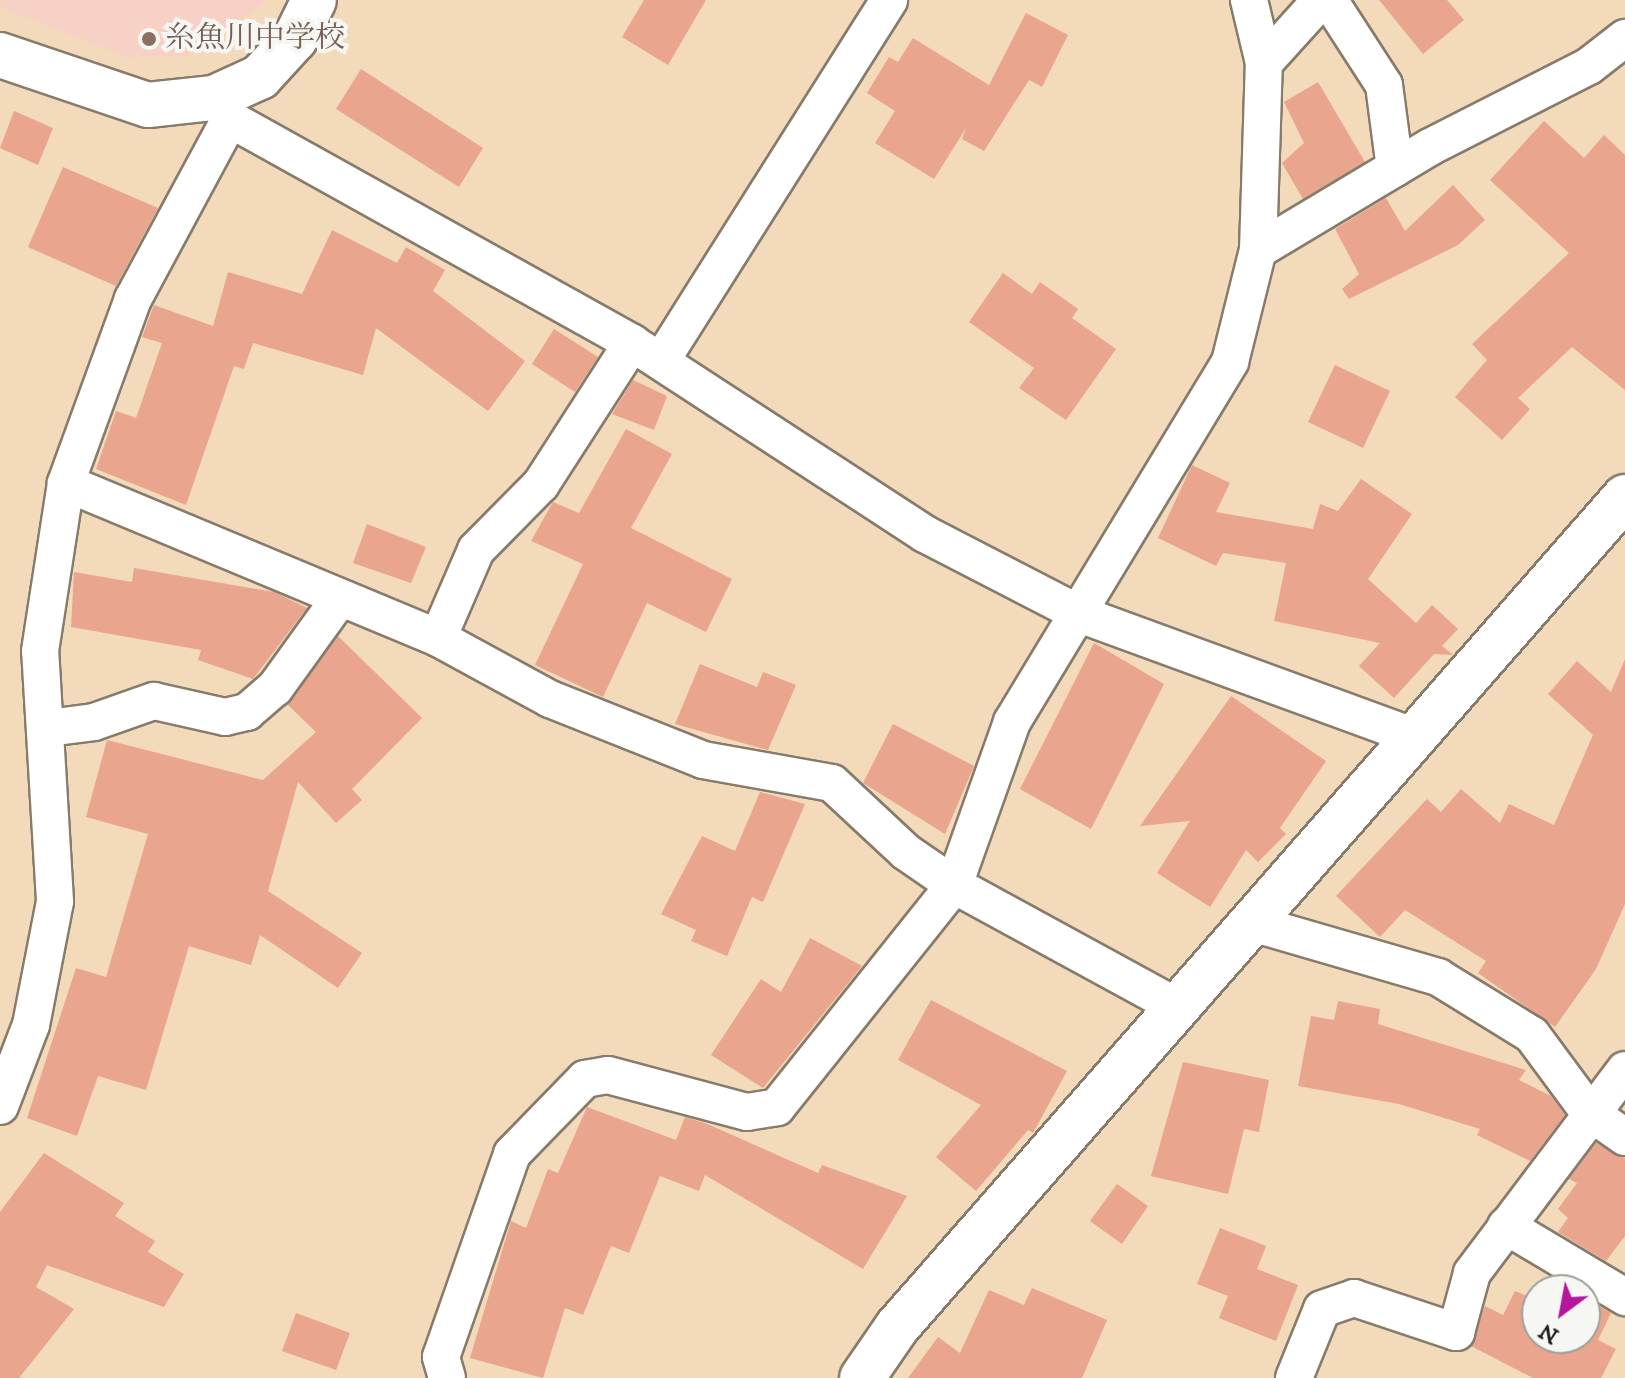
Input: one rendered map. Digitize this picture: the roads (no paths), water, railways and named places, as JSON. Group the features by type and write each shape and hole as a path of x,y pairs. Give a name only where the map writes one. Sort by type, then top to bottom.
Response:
{"street":[{"path":"0,1106 14,1027 55,901 48,728 40,651 66,483 133,299 222,109 260,77 295,39 314,0"},
{"path":"438,638 476,550 541,484 647,352 889,0"},
{"path":"447,1378 441,1357 512,1154 585,1079 608,1075 747,1112 777,1107 954,885 1012,722 1082,615 1113,546 1230,362 1258,250 1264,63 1249,0"},
{"path":"1264,63 1321,0"},
{"path":"1329,0 1384,85 1395,168"},
{"path":"1258,250 1395,168 1589,66 1625,38"},
{"path":"0,55 148,105 222,109 647,352 925,534 1082,615 1415,737"},
{"path":"66,483 337,602 438,638 550,699 703,760 832,783 906,852 954,885 1178,1007"},
{"path":"862,1378 897,1327 1625,497"},
{"path":"48,728 94,722 154,701 225,717 247,712 275,688 337,602"},
{"path":"1252,923 1438,977 1532,1035 1589,1112 1625,1137"},
{"path":"1294,1378 1322,1309 1354,1298 1456,1332 1472,1273 1589,1112 1625,1070"},
{"path":"1506,1226 1625,1297"}],"place":[{"name":"糸魚川中学校","path":"149,39"}]}
